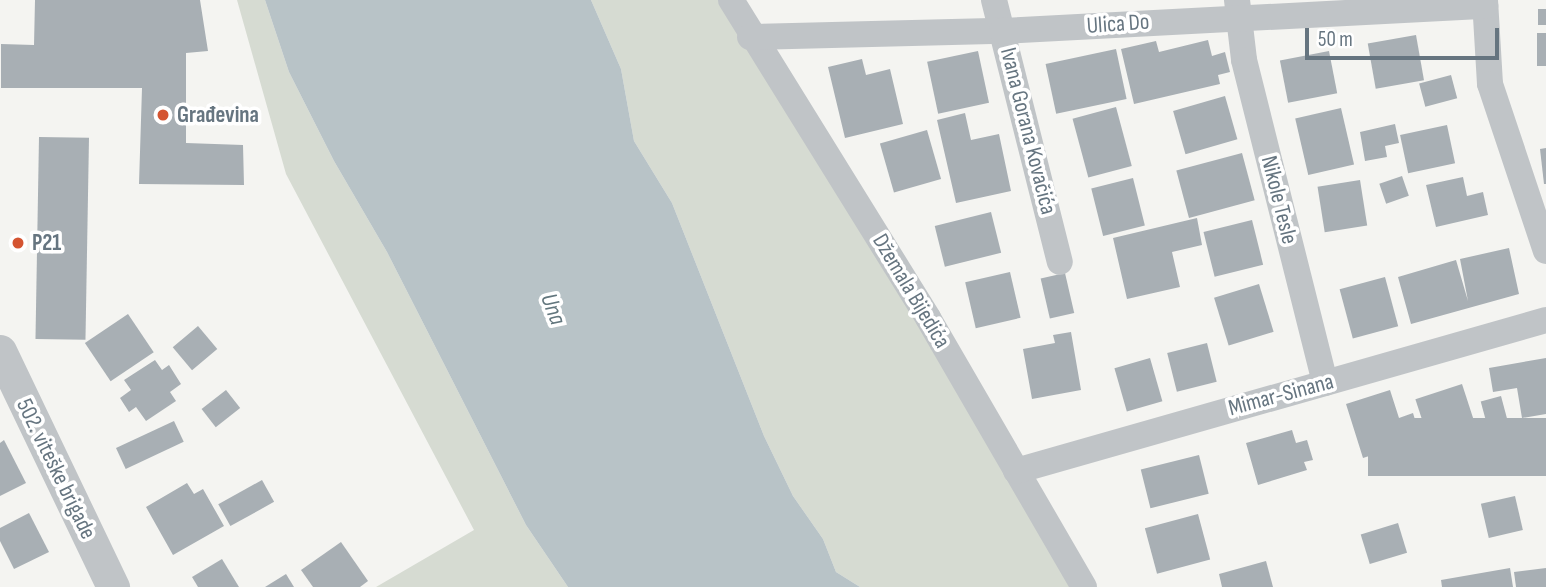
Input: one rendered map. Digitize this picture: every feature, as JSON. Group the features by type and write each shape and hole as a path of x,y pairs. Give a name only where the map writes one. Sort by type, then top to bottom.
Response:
{"street":[{"name":"Džemala Bijedića","path":"731,0 750,37 928,318 1084,587"},
{"name":"Ivana Gorana Kovačića","path":"994,0 1060,262"},
{"name":"Ulica Do","path":"750,37 1002,31 1238,8 1485,3"},
{"path":"1485,3 1490,84 1546,251"},
{"name":"Nikole Tesle","path":"1238,8 1244,60 1325,383"},
{"name":"Mimar-Sinana","path":"1016,471 1546,320"},
{"name":"502. viteške brigade","path":"0,351 113,587"}],"shaded area":[{"path":"237,0 265,0 289,72 334,161 387,252 526,525 568,587 376,587 474,530 286,174"},
{"path":"591,0 731,0 1084,587 860,587 836,572 823,539 793,496 764,436 672,203 634,141 621,69"}],"water":[{"name":"Una","path":"265,0 591,0 621,69 634,141 672,203 764,436 793,496 823,539 836,572 860,587 568,587 526,525 387,252 334,161 289,72"}],"building":[{"name":"Građevina","path":"35,0 200,0 208,51 186,53 186,143 243,145 244,185 139,184 142,88 1,88 1,44 34,45"},
{"path":"1538,9 1546,9 1546,25 1538,25"},
{"path":"1537,33 1546,33 1546,66 1537,66"},
{"path":"1416,35 1424,80 1376,89 1368,44"},
{"path":"1208,40 1212,56 1225,52 1230,72 1218,75 1220,84 1134,104 1121,49 1156,41 1159,52"},
{"path":"1116,49 1127,99 1056,114 1046,64"},
{"path":"978,51 989,103 938,114 927,62"},
{"path":"1329,51 1337,93 1288,103 1280,61"},
{"path":"862,59 866,75 890,69 903,124 845,138 828,67"},
{"path":"1451,75 1457,98 1425,107 1419,84"},
{"path":"1225,96 1237,139 1185,154 1173,111"},
{"path":"1116,107 1132,166 1088,178 1073,119"},
{"path":"1341,108 1354,165 1308,175 1295,119"},
{"path":"965,113 971,140 999,134 1011,191 956,203 937,120"},
{"path":"1395,124 1399,143 1385,146 1387,157 1365,161 1360,132"},
{"path":"1447,125 1455,163 1408,173 1400,135"},
{"path":"927,130 941,179 894,193 880,144"},
{"path":"39,137 89,138 85,340 35,339"},
{"path":"1546,148 1546,184 1544,184 1540,149"},
{"path":"1242,153 1255,200 1189,218 1176,171"},
{"path":"1402,176 1409,196 1386,204 1379,184"},
{"path":"1463,177 1467,196 1483,192 1488,215 1436,227 1426,185"},
{"path":"1133,178 1145,226 1103,236 1091,188"},
{"path":"1360,180 1367,225 1325,232 1318,187"},
{"path":"991,212 1001,253 945,267 935,226"},
{"path":"1197,218 1202,245 1172,252 1180,287 1127,299 1113,238"},
{"path":"1252,220 1263,265 1215,277 1203,232"},
{"path":"1509,248 1519,294 1411,324 1398,277 1456,260 1468,301 1460,259"},
{"path":"1010,272 1021,318 976,328 965,282"},
{"path":"1065,273 1074,313 1050,319 1041,279"},
{"path":"1385,277 1398,326 1353,338 1340,289"},
{"path":"1259,284 1274,332 1229,346 1214,298"},
{"path":"128,314 154,352 111,381 85,343"},
{"path":"198,326 217,349 192,370 173,347"},
{"path":"1071,332 1081,390 1032,399 1023,349 1055,343 1053,335"},
{"path":"1207,343 1217,382 1177,392 1167,353"},
{"path":"1150,358 1162,401 1127,411 1114,368"},
{"path":"1546,358 1546,414 1522,418 1517,388 1493,392 1489,368"},
{"path":"155,360 162,370 169,365 181,384 170,392 176,401 146,421 136,407 129,412 120,398 131,390 124,380"},
{"path":"1462,384 1474,421 1427,436 1415,399"},
{"path":"226,390 240,408 216,427 202,409"},
{"path":"1390,390 1399,418 1413,413 1419,433 1407,436 1409,443 1363,458 1346,404"},
{"path":"1501,396 1507,419 1487,425 1481,401"},
{"path":"1368,418 1546,418 1546,476 1368,476"},
{"path":"174,421 184,442 126,469 116,448"},
{"path":"1292,430 1296,443 1307,440 1313,460 1304,462 1307,470 1258,485 1246,443"},
{"path":"4,440 26,483 0,496 0,443"},
{"path":"1199,455 1209,494 1150,508 1141,470"},
{"path":"262,480 274,502 230,526 218,504"},
{"path":"187,483 194,494 203,489 224,526 173,555 146,507"},
{"path":"1515,496 1523,530 1489,538 1481,504"},
{"path":"29,513 49,552 14,569 0,541 0,528"},
{"path":"1198,514 1210,559 1157,574 1145,528"},
{"path":"1398,523 1407,553 1370,564 1361,534"},
{"path":"341,542 368,581 360,587 313,587 301,570"},
{"path":"222,559 239,587 198,587 192,577"},
{"path":"1266,561 1273,587 1222,587 1219,574"},
{"path":"1510,568 1513,587 1442,587 1441,580"},
{"path":"1546,568 1546,587 1516,587 1514,572"},
{"path":"286,574 294,587 265,587"}],"place":[{"name":"Građevina","path":"163,115"},
{"name":"P21","path":"18,243"}]}
